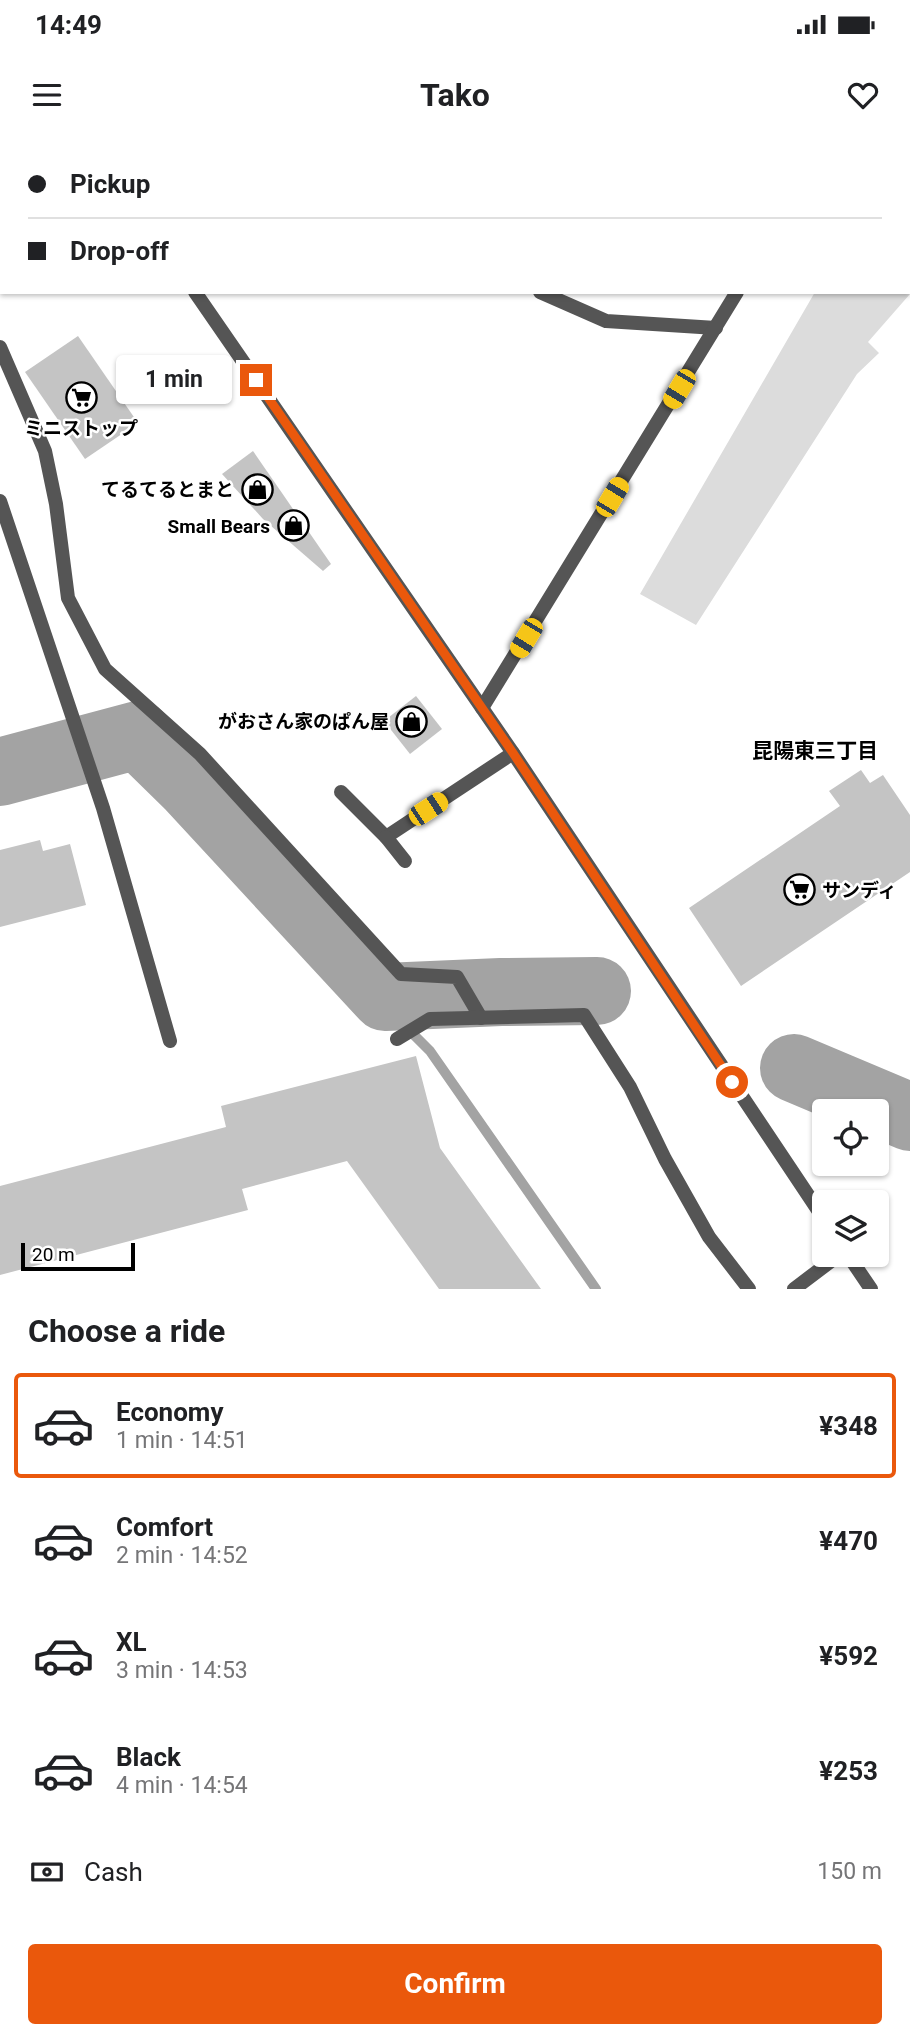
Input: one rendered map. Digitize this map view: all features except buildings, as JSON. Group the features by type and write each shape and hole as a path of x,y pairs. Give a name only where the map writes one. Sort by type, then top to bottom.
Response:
{"street":[{"path":"196,294 513,753 812,1201"},
{"path":"545,294 606,321 716,328"},
{"path":"482,708 736,294"},
{"path":"0,347 45,451 56,504 68,598 105,669 200,754 401,974 457,977 481,1018"},
{"path":"0,501 103,808 170,1041"},
{"path":"386,837 513,753"},
{"path":"341,792 386,837 405,861"},
{"path":"397,1039 430,1019 584,1015 630,1087 665,1159 709,1237 749,1289"},
{"path":"793,1289 823,1267"},
{"path":"856,1267 871,1289"}],"shaded area":[{"path":"814,294 910,294 868,342 879,353 857,374 696,625 640,594"}],"waterway":[{"path":"0,772 138,735 189,785 385,997 597,991"},
{"path":"385,997 385,1006 430,1051 596,1289"},
{"path":"794,1068 910,1117"}],"place":[{"name":"ミニストップ","path":"81,397"},
{"name":"てるてるとまと","path":"257,489"},
{"name":"Small Bears","path":"293,526"},
{"name":"がおさん家のぱん屋","path":"412,721"},
{"name":"サンディ","path":"799,890"}],"district":[{"name":"昆陽東三丁目","path":"815,751"}],"route":[{"path":"256,380 513,753 732,1082"}]}
